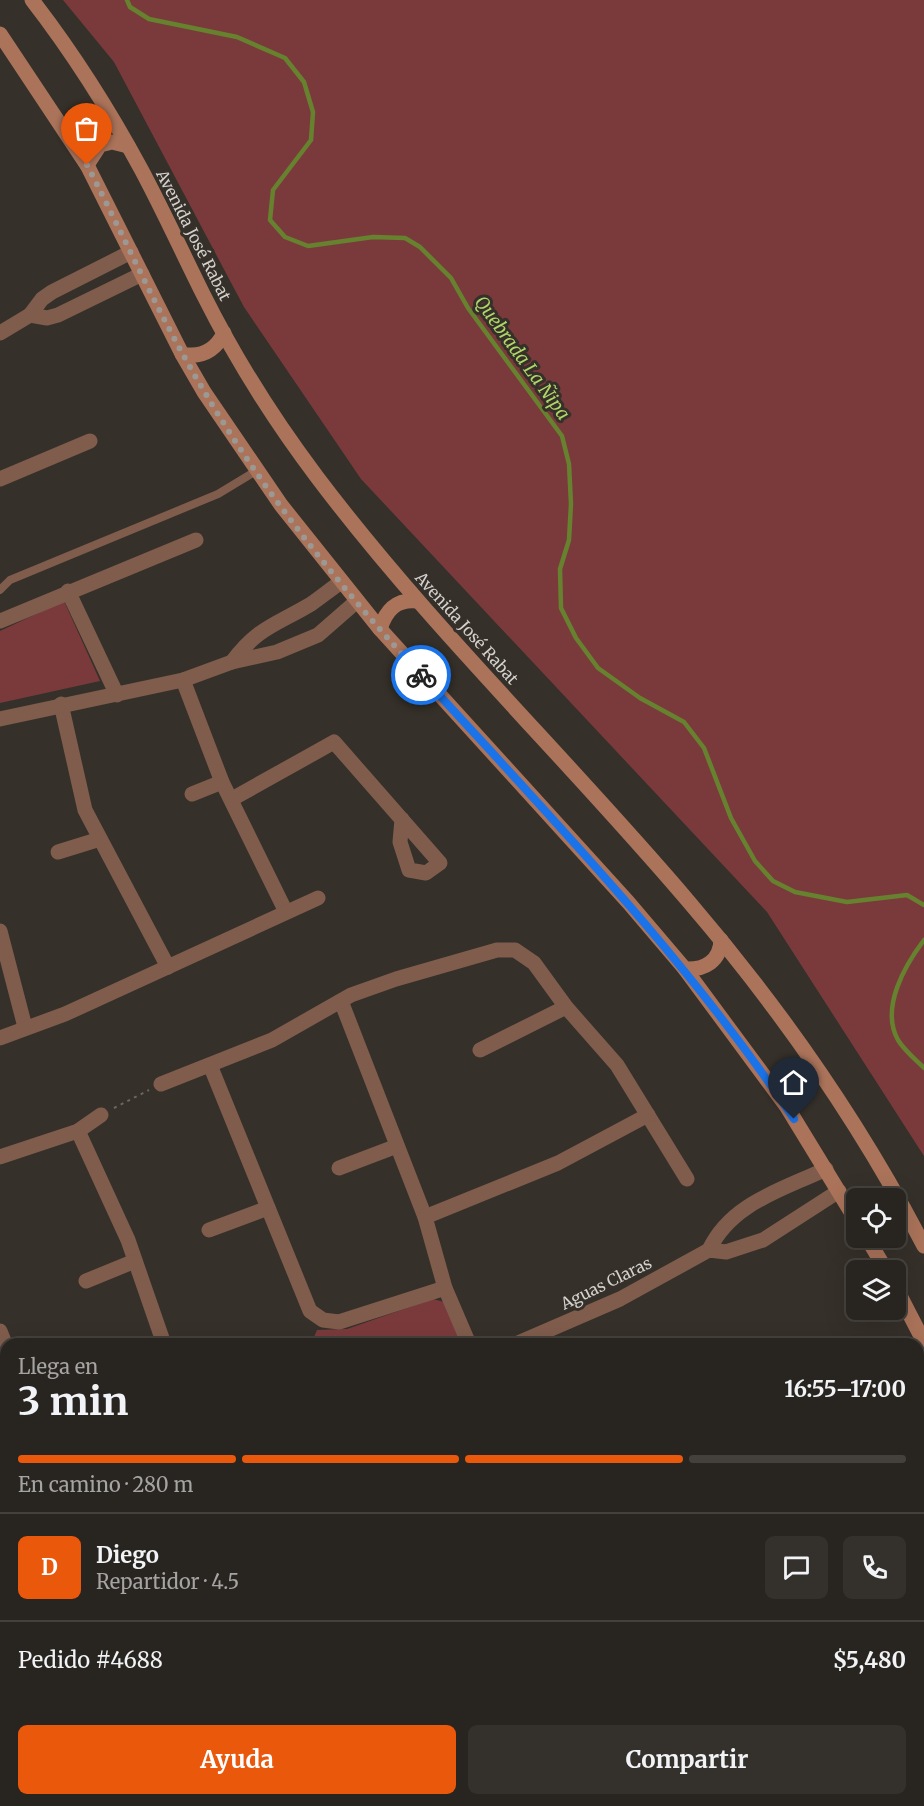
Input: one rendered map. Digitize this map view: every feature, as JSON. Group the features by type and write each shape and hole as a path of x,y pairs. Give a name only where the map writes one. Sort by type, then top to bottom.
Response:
{"street":[{"name":"Avenida José Rabat","path":"32,0 75,60 128,146 224,333 292,443 417,601 668,877 721,940 816,1068 883,1173 924,1246"},
{"path":"0,34 87,165 182,354 256,471 380,629 628,902 685,969 786,1107 846,1203"},
{"path":"87,165 100,145 112,142 128,146"},
{"path":"0,333 30,315 42,299 52,292 131,252"},
{"path":"30,315 47,318 58,315 142,274"},
{"path":"182,354 206,353 215,346 224,333"},
{"path":"0,479 90,441"},
{"path":"0,621 196,540"},
{"path":"232,662 248,641 270,625 311,604 341,582"},
{"path":"68,591 117,694"},
{"path":"380,629 391,608 405,601 417,601"},
{"path":"0,719 61,704 183,680 232,662 300,645 318,635 357,602"},
{"path":"183,680 222,782 286,912"},
{"path":"61,704 85,810 168,967"},
{"path":"232,799 334,742 402,819"},
{"path":"192,794 222,782"},
{"path":"58,852 100,839"},
{"path":"0,1038 65,1014 318,898"},
{"path":"0,931 25,1027"},
{"path":"685,969 698,969 710,964 718,953 721,940"},
{"path":"161,1084 272,1040 341,1001 396,979 506,948 523,953 534,963 566,1007 617,1065 687,1179"},
{"path":"341,1001 425,1217 445,1288 466,1338"},
{"path":"480,1050 566,1007"},
{"path":"210,1065 310,1311 316,1318 339,1322 445,1288"},
{"path":"0,1157 78,1131 101,1115"},
{"path":"425,1217 558,1163 648,1115"},
{"path":"78,1131 135,1261 162,1338"},
{"path":"339,1168 397,1146"},
{"name":"Aguas Claras","path":"709,1250 717,1233 741,1209 826,1169"},
{"name":"Aguas Claras","path":"530,1338 620,1299 709,1250 726,1252 763,1240 839,1191"},
{"path":"209,1230 268,1208"},
{"path":"86,1281 135,1261"},
{"path":"906,1307 922,1338"}],"lane":[{"path":"0,590 10,580 218,494 256,471"}],"path":[{"path":"101,1115 161,1084"}],"shaded area":[{"path":"63,0 924,0 924,1156 767,912 361,479 244,307 114,62"},
{"path":"64,601 100,681 0,703 0,631"},
{"path":"433,1299 444,1302 461,1338 314,1338 317,1330 347,1329"}],"waterway":[{"name":"Quebrada La Ñipa","path":"127,0 130,7 149,19 237,37 285,58 304,82 313,112 311,140 273,190 270,220 285,237 308,246 373,237 405,238 420,247 451,278 468,308 562,436 569,464 571,504 569,540 560,569 561,608 576,638 598,668 640,698 684,722 704,748 731,818 755,861 773,881 795,892 847,902 907,895 924,905"},
{"name":"Quebrada La Ñipa","path":"924,940 909,962 897,987 892,1014 893,1028 898,1040 924,1068"}],"way so far":[{"path":"87,165 182,354 228,429 312,546 421,675"}],"route":[{"path":"421,675 628,902 685,969 794,1119"}]}
